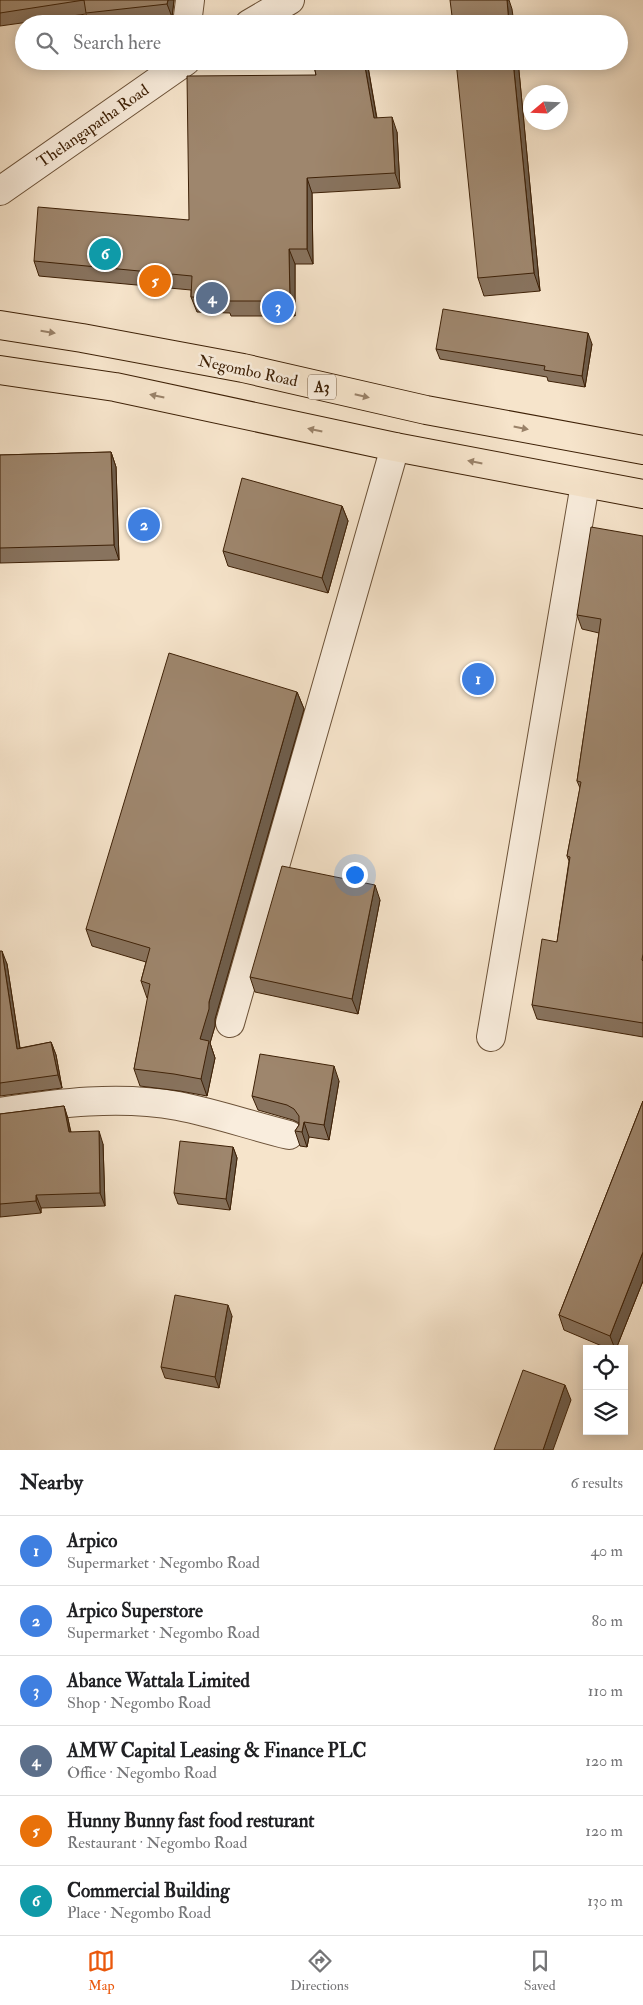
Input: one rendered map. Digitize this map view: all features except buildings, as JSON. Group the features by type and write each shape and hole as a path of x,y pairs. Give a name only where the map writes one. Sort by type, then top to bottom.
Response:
{"highway":[{"name":"Negombo Road","path":"0,325 233,366 426,410 643,450"},
{"path":"0,370 114,387 395,447 643,494"}],"street":[{"path":"189,15 190,0"},
{"path":"265,15 290,0"},
{"name":"Thelangapatha Road","path":"0,190 172,70"},
{"path":"230,1023 395,447"},
{"path":"492,1037 585,484"},
{"path":"0,1112 48,1105 118,1100 178,1106 289,1136"}],"place":[{"name":"Commercial Building","path":"105,254"},
{"name":"Hunny Bunny fast food resturant","path":"155,281"},
{"name":"AMW Capital Leasing & Finance PLC","path":"212,298"},
{"name":"Abance Wattala Limited","path":"278,307"},
{"name":"Arpico Superstore","path":"144,525"},
{"name":"Arpico","path":"478,679"}]}
